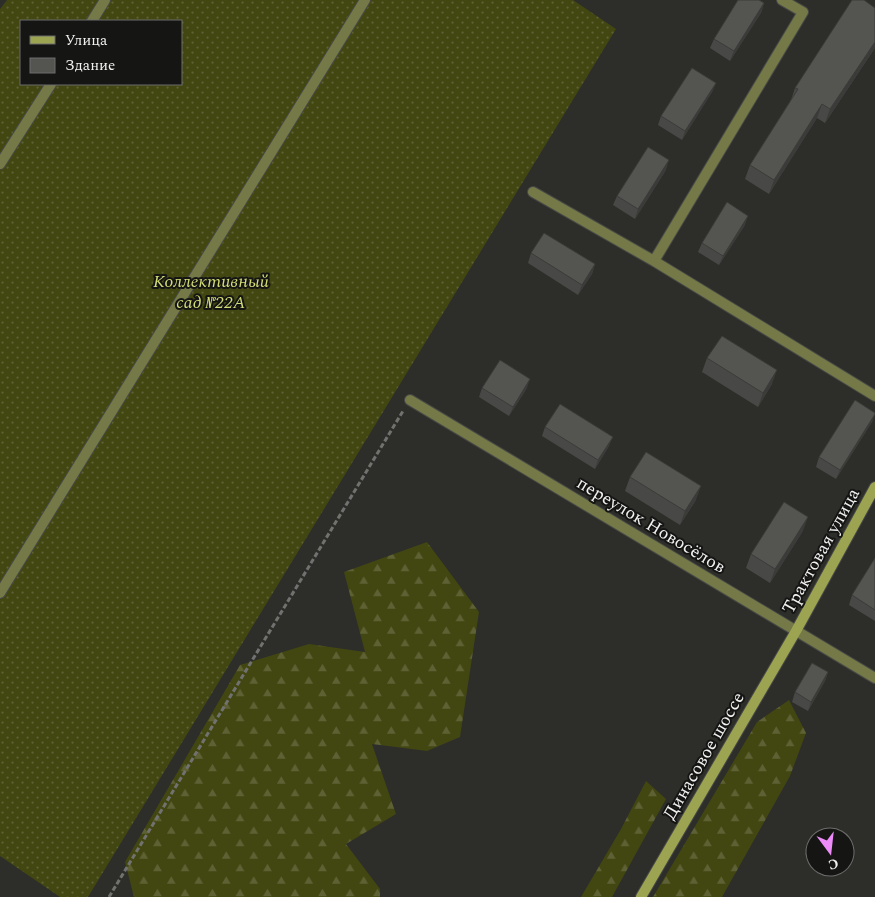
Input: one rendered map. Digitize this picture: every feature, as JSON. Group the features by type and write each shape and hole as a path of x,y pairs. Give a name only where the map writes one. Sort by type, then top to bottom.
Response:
{"street":[{"path":"93,20 105,0"},
{"path":"0,593 365,0"},
{"path":"654,261 802,12 782,0"},
{"path":"0,164 50,85"},
{"path":"533,192 654,261 875,396"},
{"name":"переулок Новосёлов","path":"410,400 875,678"},
{"name":"Трактовая улица","path":"796,631 875,487"},
{"name":"Динасовое шоссе","path":"641,897 796,631"}],"path":[{"path":"109,897 410,400"}],"green space":[{"name":"Коллективный сад №22А","path":"7,0 573,0 616,29 88,897 60,897 0,856 0,9"},
{"path":"427,542 479,612 460,737 427,751 372,744 396,814 346,844 380,889 380,897 134,897 125,862 240,665 309,644 365,652 344,572"},
{"path":"789,700 806,733 790,776 722,897 653,897 757,722"},
{"path":"646,781 666,799 612,897 581,897 621,829"}],"building":[{"path":"738,0 759,0 764,3 734,51 714,39"},
{"path":"852,0 864,0 875,8 875,42 830,109 822,104 774,180 750,165 798,89 795,88"},
{"path":"692,68 716,83 685,131 661,116"},
{"path":"648,147 669,160 638,209 617,196"},
{"path":"727,202 748,216 723,256 702,243"},
{"path":"544,233 595,264 582,285 531,253"},
{"path":"722,336 777,370 763,393 707,358"},
{"path":"500,360 530,379 513,407 482,388"},
{"path":"855,400 875,414 840,470 819,457"},
{"path":"560,404 613,437 598,460 545,427"},
{"path":"646,452 701,486 685,511 630,477"},
{"path":"784,502 808,517 775,569 751,554"},
{"path":"875,558 875,610 852,595"},
{"path":"812,663 828,672 811,702 795,692"}]}
